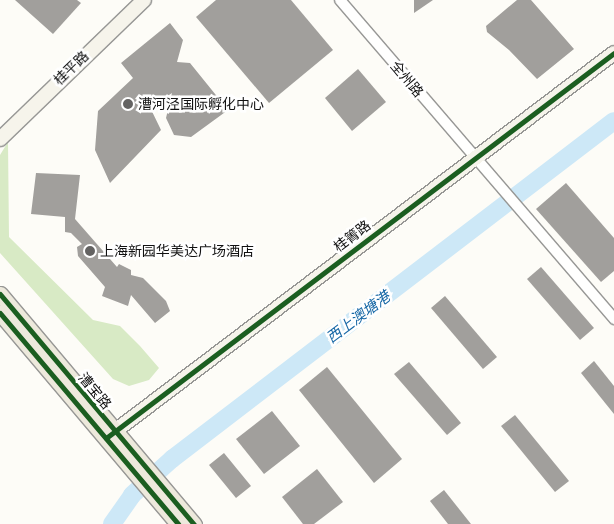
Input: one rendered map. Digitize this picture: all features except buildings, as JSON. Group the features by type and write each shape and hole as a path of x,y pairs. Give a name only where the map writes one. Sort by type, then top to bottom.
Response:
{"main road":[{"name":"漕宝路","path":"0,294 110,435"},
{"name":"漕宝路","path":"0,313 162,496 194,524"},
{"name":"漕宝路","path":"162,496 178,524"}],"street":[{"name":"桂平路","path":"0,139 144,0"},
{"name":"全州路","path":"340,0 614,319"},
{"name":"桂箐路","path":"110,435 473,157 555,100 614,53"}],"green space":[{"path":"8,142 9,237 93,320 120,326 140,346 159,368 149,380 129,386 113,379 0,253 0,155"}],"waterway":[{"name":"西上澳塘港","path":"112,524 132,495 172,459 614,121"}],"cycle path":[{"path":"106,438 614,53"},
{"path":"0,294 194,524"},
{"path":"0,313 178,524"}],"place":[{"name":"漕河泾国际孵化中心","path":"128,104"},
{"name":"上海新园华美达广场酒店","path":"90,251"}]}
